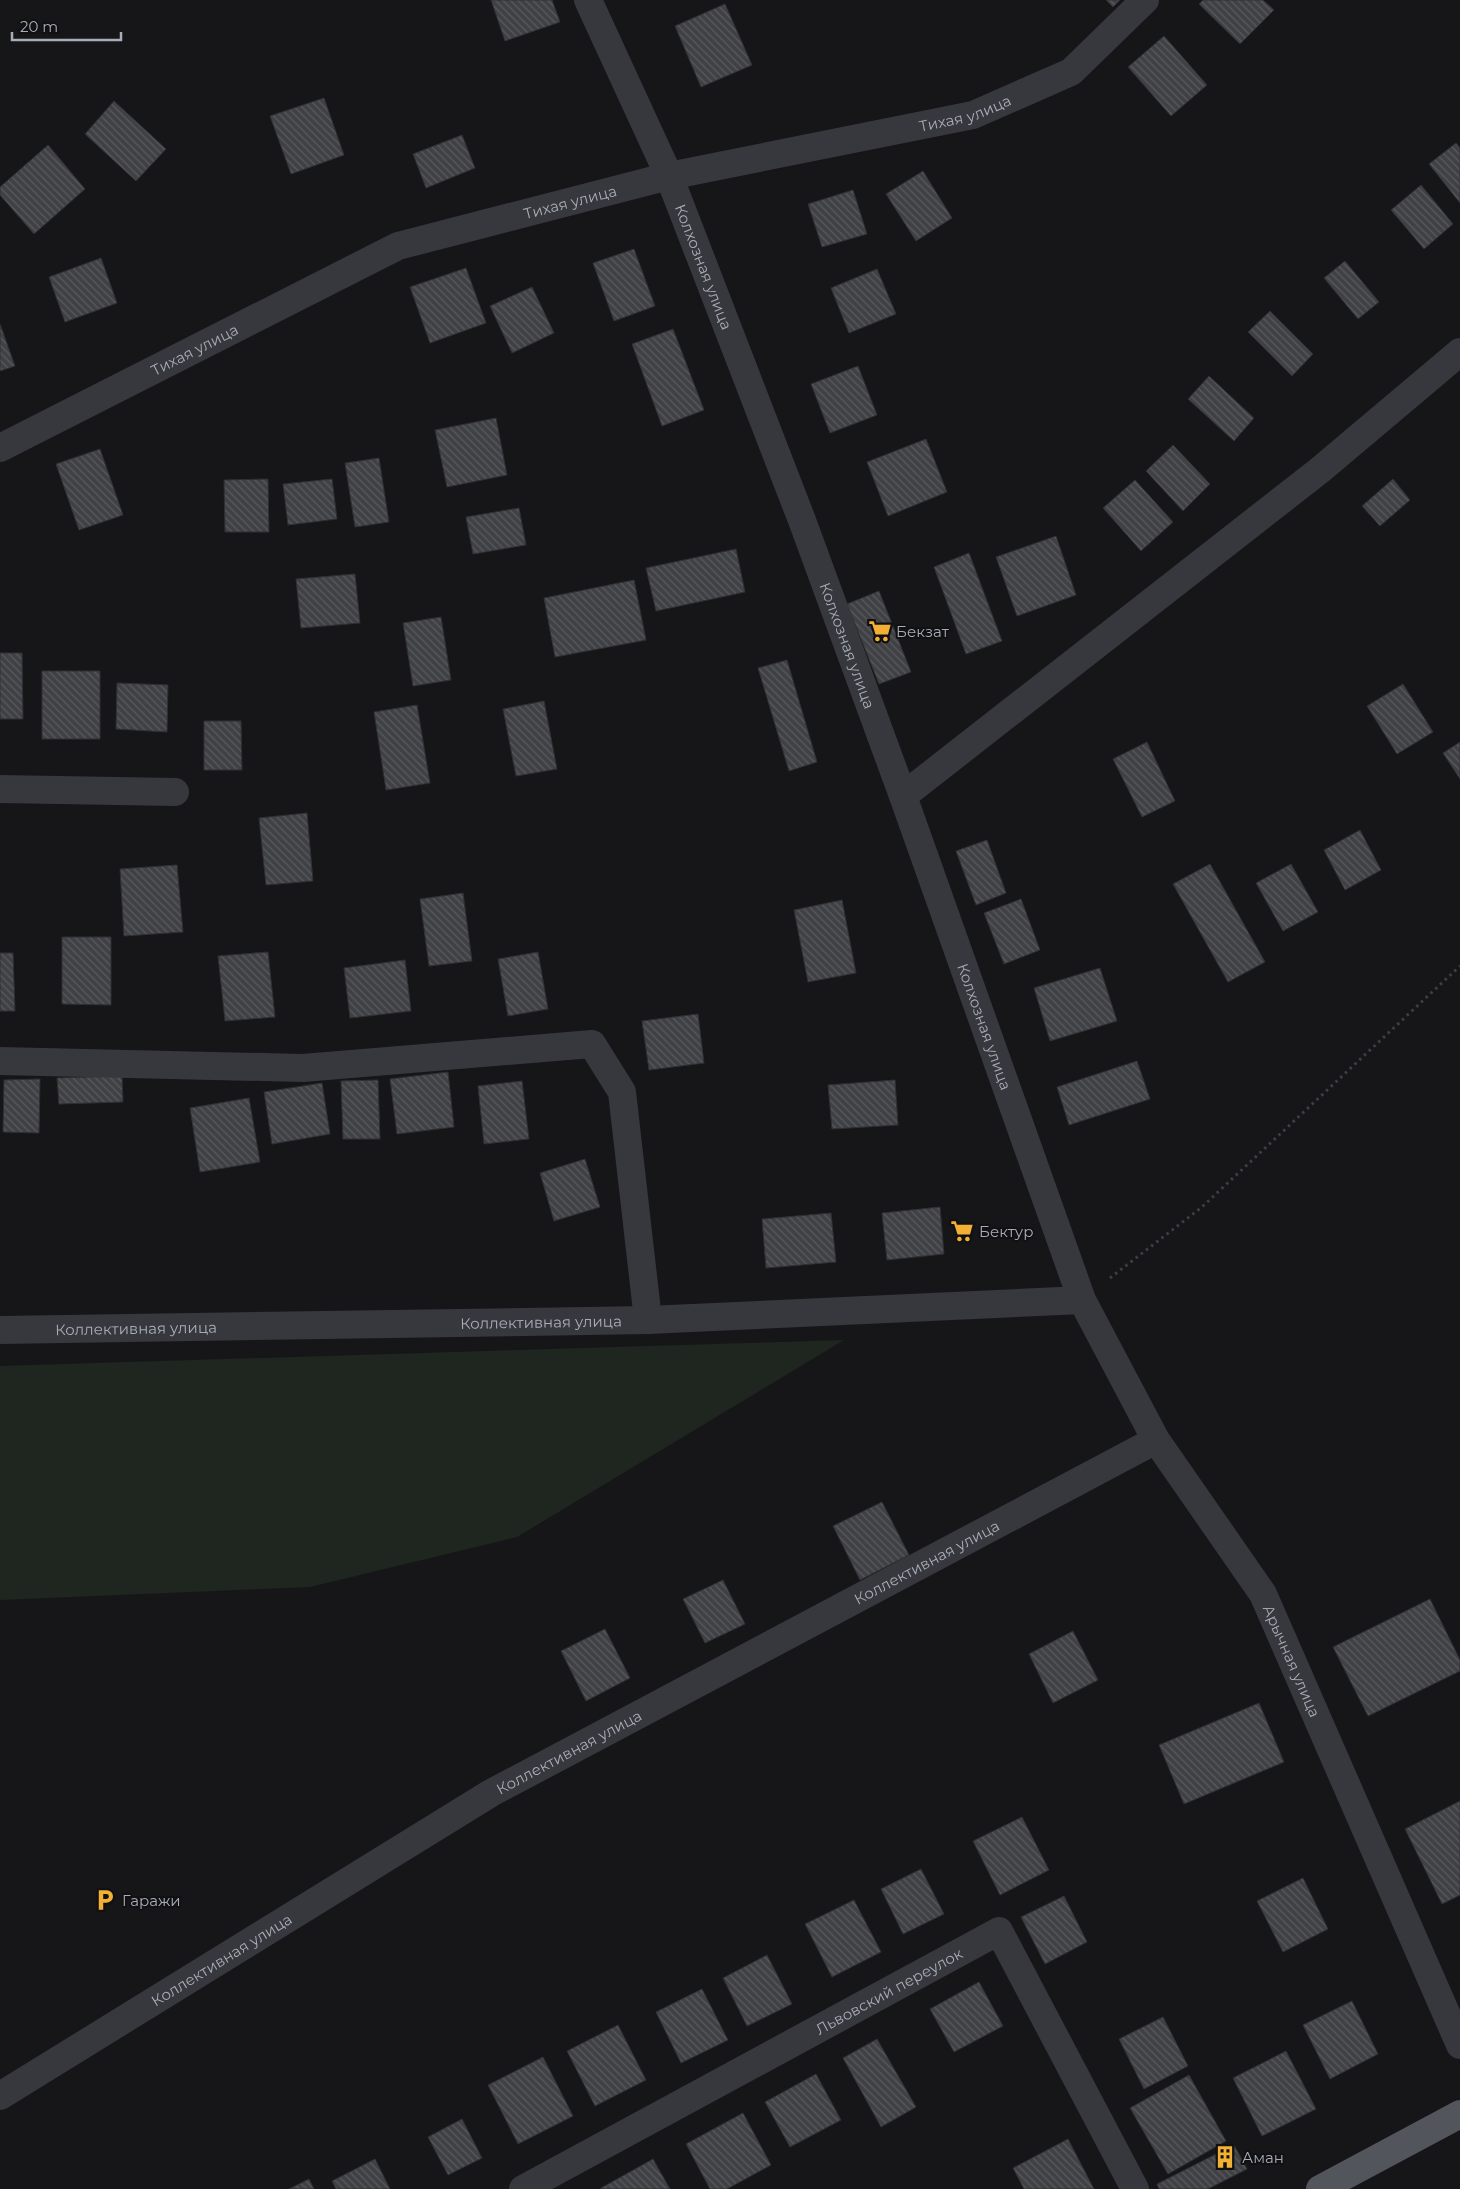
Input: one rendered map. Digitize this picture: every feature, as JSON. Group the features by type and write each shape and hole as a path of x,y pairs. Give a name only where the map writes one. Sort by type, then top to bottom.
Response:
{"main road":[{"path":"1320,2189 1460,2114"}],"street":[{"name":"Колхозная улица","path":"588,0 669,176 804,523 1082,1300"},
{"name":"Тихая улица","path":"0,448 398,246 669,176 973,114 1071,72 1145,0"},
{"path":"903,796 1320,470 1460,352"},
{"path":"0,789 175,792"},
{"path":"0,1061 303,1068 592,1044 622,1092 648,1320"},
{"name":"Коллективная улица","path":"0,1330 648,1320 1082,1300"},
{"name":"Арычная улица","path":"1082,1300 1156,1440 1263,1594 1460,2044"},
{"name":"Коллективная улица","path":"0,2096 491,1793 1156,1440"},
{"name":"Львовский переулок","path":"523,2189 999,1932 1135,2189"}],"path":[{"path":"1082,1300 1202,1207 1460,966"}],"shaded area":[{"path":"844,1340 517,1537 310,1587 0,1600 0,1366"}],"building":[{"path":"491,0 552,0 560,22 505,41"},
{"path":"1106,0 1120,0 1113,7"},
{"path":"1203,0 1263,0 1274,10 1240,44 1199,4"},
{"path":"725,4 752,65 701,87 675,26"},
{"path":"1164,36 1207,85 1171,116 1128,67"},
{"path":"324,98 344,155 291,174 270,116"},
{"path":"114,101 166,149 136,181 85,134"},
{"path":"462,135 475,168 426,188 413,154"},
{"path":"1456,143 1460,148 1460,203 1429,164"},
{"path":"48,145 85,189 34,234 0,195 0,187"},
{"path":"923,171 952,218 916,241 886,194"},
{"path":"1421,185 1453,224 1424,249 1391,210"},
{"path":"853,190 867,234 822,247 808,204"},
{"path":"634,249 655,306 614,321 593,263"},
{"path":"101,258 117,303 65,322 49,277"},
{"path":"1345,261 1379,302 1358,319 1324,278"},
{"path":"466,268 486,323 430,343 410,287"},
{"path":"877,269 896,314 849,333 831,288"},
{"path":"532,287 554,333 512,353 490,306"},
{"path":"1270,311 1313,354 1292,376 1248,332"},
{"path":"0,324 15,366 0,371"},
{"path":"673,329 704,410 662,426 632,344"},
{"path":"858,366 877,415 830,433 811,384"},
{"path":"1209,376 1254,418 1234,441 1188,399"},
{"path":"496,418 507,475 447,487 435,430"},
{"path":"926,439 947,492 888,516 867,462"},
{"path":"1173,445 1210,484 1183,511 1146,471"},
{"path":"100,449 123,515 79,530 56,464"},
{"path":"379,458 389,522 355,527 345,463"},
{"path":"268,479 269,532 225,532 224,480"},
{"path":"332,479 337,519 288,525 283,484"},
{"path":"1393,479 1410,500 1380,526 1362,506"},
{"path":"1135,480 1173,522 1141,551 1103,508"},
{"path":"519,508 526,545 473,554 466,517"},
{"path":"1056,536 1076,595 1017,616 996,557"},
{"path":"736,549 745,592 656,611 646,568"},
{"path":"969,553 1002,641 966,654 934,567"},
{"path":"355,574 360,623 301,628 296,579"},
{"path":"634,580 646,640 555,657 544,598"},
{"path":"879,591 911,672 879,684 847,604"},
{"path":"441,617 451,680 413,686 403,623"},
{"path":"0,653 22,653 23,719 0,719"},
{"path":"787,660 817,762 789,771 758,668"},
{"path":"42,671 100,671 100,739 42,739"},
{"path":"117,683 168,685 167,732 116,729"},
{"path":"1403,684 1433,732 1397,754 1367,706"},
{"path":"544,701 557,769 516,776 503,709"},
{"path":"417,705 430,783 386,790 374,712"},
{"path":"204,721 241,721 242,770 204,770"},
{"path":"1147,742 1175,801 1142,817 1113,759"},
{"path":"1460,742 1460,779 1443,753"},
{"path":"307,813 313,881 266,885 259,818"},
{"path":"1360,830 1381,870 1345,890 1324,850"},
{"path":"987,840 1006,893 976,905 956,851"},
{"path":"1210,864 1265,962 1228,982 1173,884"},
{"path":"1291,864 1318,912 1283,931 1256,883"},
{"path":"177,865 183,932 124,936 120,869"},
{"path":"463,893 472,961 429,966 420,899"},
{"path":"1021,899 1040,950 1004,964 984,913"},
{"path":"842,900 856,973 808,982 794,910"},
{"path":"62,937 111,937 111,1005 62,1004"},
{"path":"268,952 275,1017 225,1021 218,956"},
{"path":"538,952 548,1009 508,1016 498,959"},
{"path":"0,953 13,953 15,1011 0,1011"},
{"path":"405,960 411,1011 350,1018 344,968"},
{"path":"1100,968 1117,1021 1050,1041 1034,988"},
{"path":"698,1014 704,1063 649,1070 642,1021"},
{"path":"1137,1061 1150,1099 1069,1125 1057,1087"},
{"path":"448,1072 454,1127 397,1134 390,1079"},
{"path":"122,1076 123,1102 59,1104 57,1078"},
{"path":"40,1079 39,1133 3,1132 4,1080"},
{"path":"378,1080 380,1139 343,1139 341,1081"},
{"path":"895,1080 898,1125 832,1129 828,1085"},
{"path":"522,1081 529,1139 484,1144 478,1086"},
{"path":"322,1083 330,1134 272,1144 264,1092"},
{"path":"249,1098 260,1162 200,1172 190,1108"},
{"path":"585,1159 600,1207 554,1221 540,1173"},
{"path":"940,1207 944,1254 887,1260 882,1213"},
{"path":"831,1213 836,1262 766,1268 762,1219"},
{"path":"882,1502 909,1555 860,1580 833,1526"},
{"path":"723,1580 745,1624 705,1643 683,1599"},
{"path":"1430,1599 1460,1660 1460,1671 1368,1716 1333,1647"},
{"path":"605,1629 630,1678 586,1701 561,1651"},
{"path":"1073,1631 1098,1680 1053,1703 1029,1654"},
{"path":"1259,1703 1284,1762 1184,1804 1159,1745"},
{"path":"1460,1801 1460,1895 1442,1904 1405,1829"},
{"path":"1022,1817 1049,1870 1000,1895 973,1841"},
{"path":"921,1869 944,1914 903,1934 881,1889"},
{"path":"1303,1878 1328,1929 1283,1952 1257,1901"},
{"path":"1064,1896 1087,1942 1045,1964 1021,1917"},
{"path":"854,1900 881,1952 832,1977 805,1924"},
{"path":"767,1955 792,2004 747,2026 723,1978"},
{"path":"979,1982 1003,2026 954,2052 930,2009"},
{"path":"702,1989 728,2040 681,2063 656,2012"},
{"path":"1352,2001 1378,2054 1330,2079 1303,2025"},
{"path":"1163,2017 1188,2066 1144,2089 1119,2039"},
{"path":"618,2025 646,2080 595,2106 567,2051"},
{"path":"877,2039 916,2107 881,2127 843,2058"},
{"path":"1286,2051 1316,2109 1262,2136 1233,2078"},
{"path":"543,2057 573,2116 518,2144 488,2085"},
{"path":"816,2074 841,2120 790,2147 765,2102"},
{"path":"1189,2075 1226,2141 1168,2174 1130,2108"},
{"path":"743,2113 771,2165 727,2189 710,2189 686,2144"},
{"path":"462,2119 482,2158 448,2175 428,2137"},
{"path":"1068,2139 1094,2189 1024,2189 1013,2168"},
{"name":"Аман","path":"1234,2145 1247,2169 1208,2189 1159,2189 1157,2184"},
{"path":"375,2159 390,2189 336,2189 332,2181"},
{"path":"653,2159 670,2189 601,2189 601,2188"},
{"path":"309,2179 314,2189 289,2189"}],"place":[{"name":"Бекзат","path":"880,631"},
{"name":"Бектур","path":"962,1231"},
{"name":"Гаражи","path":"105,1900"},
{"name":"Аман","path":"1225,2157"}]}
